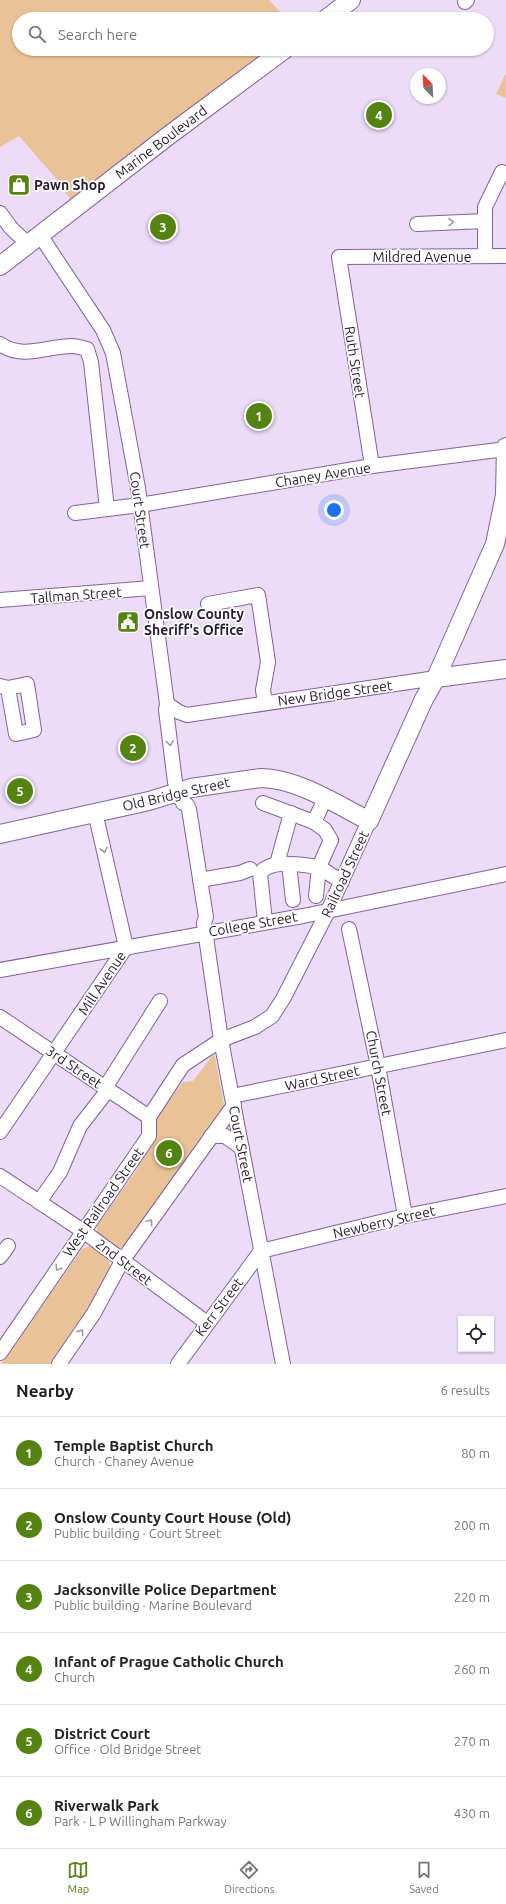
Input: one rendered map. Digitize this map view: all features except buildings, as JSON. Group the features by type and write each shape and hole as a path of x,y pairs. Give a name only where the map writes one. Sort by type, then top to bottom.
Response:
{"main road":[{"path":"335,12 351,0"},
{"name":"Marine Boulevard","path":"0,266 168,136 276,56"},
{"name":"Railroad Street","path":"369,821 424,699 436,678 495,544 505,495 506,448"},
{"name":"New Bridge Street","path":"436,678 506,669"},
{"name":"Old Bridge Street","path":"0,834 95,812 149,801 181,797 249,779 271,778 290,782 369,821"}],"street":[{"path":"485,256 485,207 505,170"},
{"name":"Court Street","path":"1,218 34,240 103,330 113,353 140,505 168,704 166,710 175,782 181,797 180,809 187,828 197,879 198,918 204,928 221,1040 283,1364"},
{"path":"417,224 485,221"},
{"name":"Mildred Avenue","path":"339,257 506,256"},
{"name":"Ruth Street","path":"339,257 372,466"},
{"path":"0,344 7,349 19,352 73,346 87,349 91,362 107,509"},
{"name":"Chaney Avenue","path":"75,513 140,505 372,466 506,448"},
{"name":"Tallman Street","path":"0,600 151,588"},
{"path":"208,604 258,595 268,662 263,690 265,703"},
{"name":"New Bridge Street","path":"168,704 179,712 187,714 436,678"},
{"path":"314,822 325,799"},
{"path":"263,803 314,822 325,830 331,840 319,866 316,896"},
{"name":"Mill Avenue","path":"0,1132 126,947 95,812"},
{"path":"291,813 283,864 293,900"},
{"name":"Railroad Street","path":"221,1040 255,1027 272,1016 283,1000 342,882 369,821"},
{"path":"265,922 260,873 264,867 283,864 319,866 342,882"},
{"path":"197,879 240,873 250,869"},
{"name":"College Street","path":"0,970 126,947 204,928 265,922 328,911 506,874"},
{"name":"Church Street","path":"349,929 378,1066 405,1216"},
{"path":"40,1202 60,1172 80,1126 106,1089 160,1001"},
{"name":"3rd Street","path":"0,1017 149,1117"},
{"path":"149,1117 184,1065 221,1040"},
{"name":"Ward Street","path":"233,1101 378,1066 506,1040"},
{"path":"59,1364 94,1313 122,1261 211,1136 233,1101"},
{"name":"West Railroad Street","path":"1,1349 149,1136 149,1117"},
{"path":"211,1136 225,1136 242,1148"},
{"name":"2nd Street","path":"0,1176 83,1231 207,1323"},
{"name":"Newberry Street","path":"262,1251 405,1216 506,1196"},
{"name":"Kerr Street","path":"178,1364 262,1251"}],"shaded area":[{"path":"0,0 269,0 280,12 12,12 12,56 276,56 75,207 59,182 19,136 0,147"},
{"path":"506,75 506,98 496,94"},
{"path":"213,1055 215,1057 225,1110 124,1246 117,1249 97,1235 97,1226 138,1168 138,1163 152,1124 183,1082 193,1081"},
{"path":"90,1246 106,1258 110,1264 110,1268 92,1303 51,1364 1,1364 82,1249"}],"place":[{"name":"Infant of Prague Catholic Church","path":"379,115"},
{"name":"Pawn Shop","path":"19,185"},
{"name":"Jacksonville Police Department","path":"163,227"},
{"name":"Temple Baptist Church","path":"259,416"},
{"name":"Onslow County Sheriff's Office","path":"128,622"},
{"name":"Onslow County Court House (Old)","path":"133,748"},
{"name":"District Court","path":"20,791"},
{"name":"Riverwalk Park","path":"169,1153"}]}
